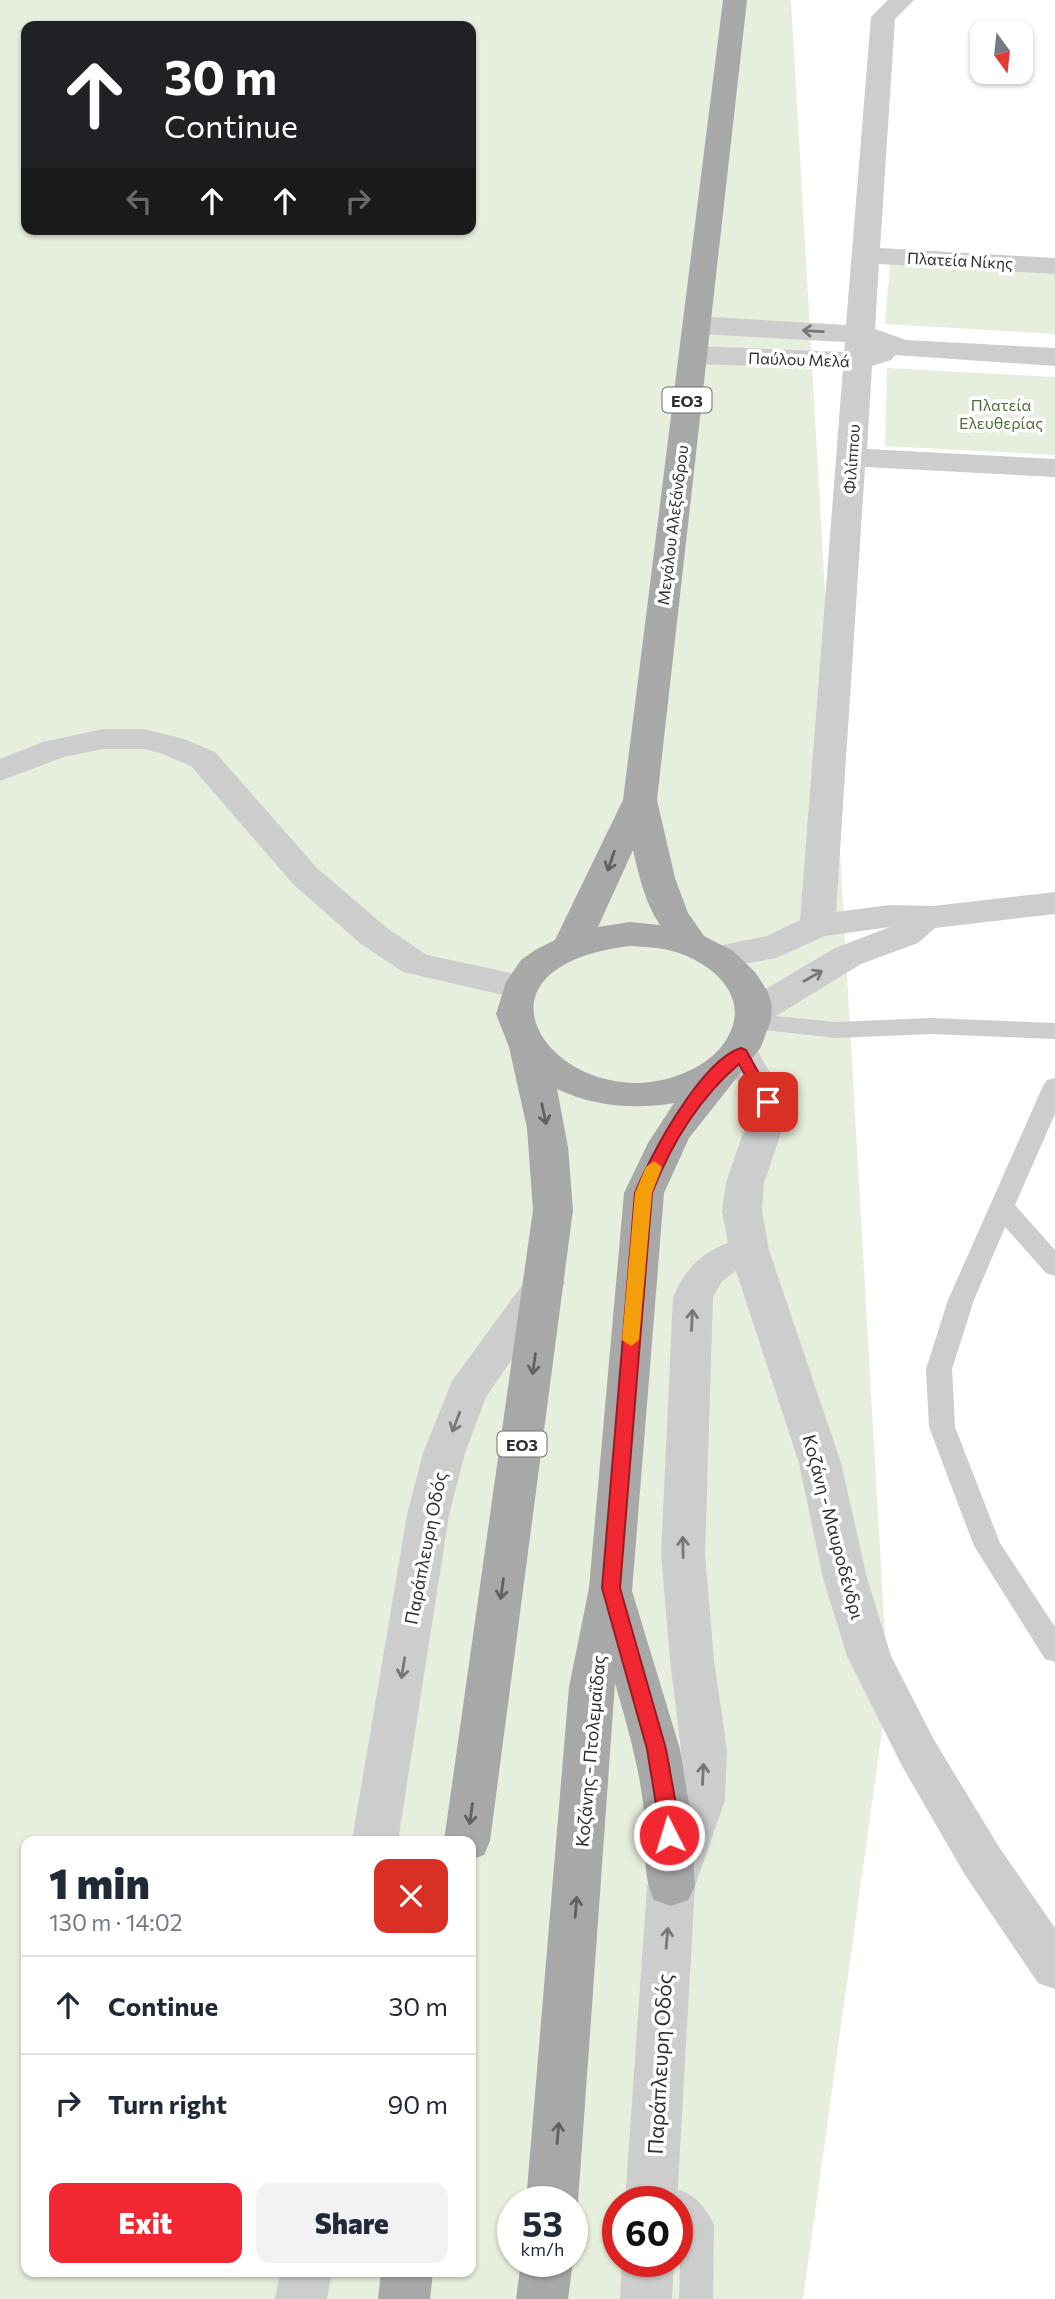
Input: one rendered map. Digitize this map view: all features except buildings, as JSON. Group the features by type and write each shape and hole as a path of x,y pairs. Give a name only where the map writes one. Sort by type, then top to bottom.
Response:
{"main road":[{"name":"Μεγάλου Αλεξάνδρου","path":"705,951 671,915 657,878 640,800 735,0"},
{"name":"Μεγάλου Αλεξάνδρου","path":"569,947 586,920 604,881 618,840 640,800"},
{"name":"ΕΟ3","path":"468,1836 553,1210 553,1165 544,1111 527,1048 515,1018 521,987 540,964 569,947 598,937 630,934 662,937 705,951 744,982 752,997 742,1040 696,1083 671,1090 643,1094 588,1087 563,1077 542,1064 527,1048"},
{"name":"Κοζάνης - Πτολεμαΐδας","path":"553,2186 592,1687 611,1588 643,1193 659,1156 681,1118 742,1040"},
{"path":"611,1588 657,1749 667,1810 671,1885"},
{"path":"404,2299 406,2277"},
{"path":"542,2299 545,2277"}],"street":[{"name":"Φιλίππου","path":"817,926 883,17 902,0"},
{"name":"Πλατεία Νίκης","path":"866,255 1055,266"},
{"name":"Παύλου Μελά","path":"697,325 859,347"},
{"name":"Παύλου Μελά","path":"693,355 859,347 1055,356"},
{"path":"851,457 1055,468"},
{"path":"0,771 55,750 103,739 144,739 172,746 203,759 305,876 374,936 416,964 521,987"},
{"path":"705,951 776,946 817,926 890,916 933,917 1055,903"},
{"path":"742,1040 848,956 905,935 933,917"},
{"name":"Κοζάνη - Μαυροδένδρι","path":"742,1040 768,1102 768,1115 745,1184 742,1211 749,1250 821,1463 845,1578 869,1656 918,1753 975,1849 1055,1968"},
{"name":"Παράπλευρη Οδός","path":"666,2186 671,1885 702,1800 704,1750 692,1660 683,1554 693,1297 701,1276 720,1261 749,1250"},
{"name":"Παράπλευρη Οδός","path":"376,1836 428,1515 444,1453 467,1392 545,1283"},
{"path":"301,2299 305,2277"},
{"path":"646,2299 647,2277"}],"lane":[{"path":"742,1040 835,1030 931,1026 1055,1031"},
{"path":"1055,1086 961,1300 939,1369 942,1427 988,1546 1055,1651"},
{"path":"1002,1206 1055,1267"},
{"path":"693,2222 698,2225 696,2299"}],"green space":[{"path":"0,0 791,0 888,1688 803,2299 0,2299"},
{"path":"890,264 1055,273 1055,334 885,324"},
{"name":"Πλατεία Ελευθερίας","path":"887,368 1055,377 1055,455 885,446"}],"slow traffic":[{"path":"631,1340 643,1193 654,1167"}],"route":[{"path":"669,1835 657,1749 611,1588 643,1193 659,1156 681,1118 719,1072 741,1054 768,1102"}]}
